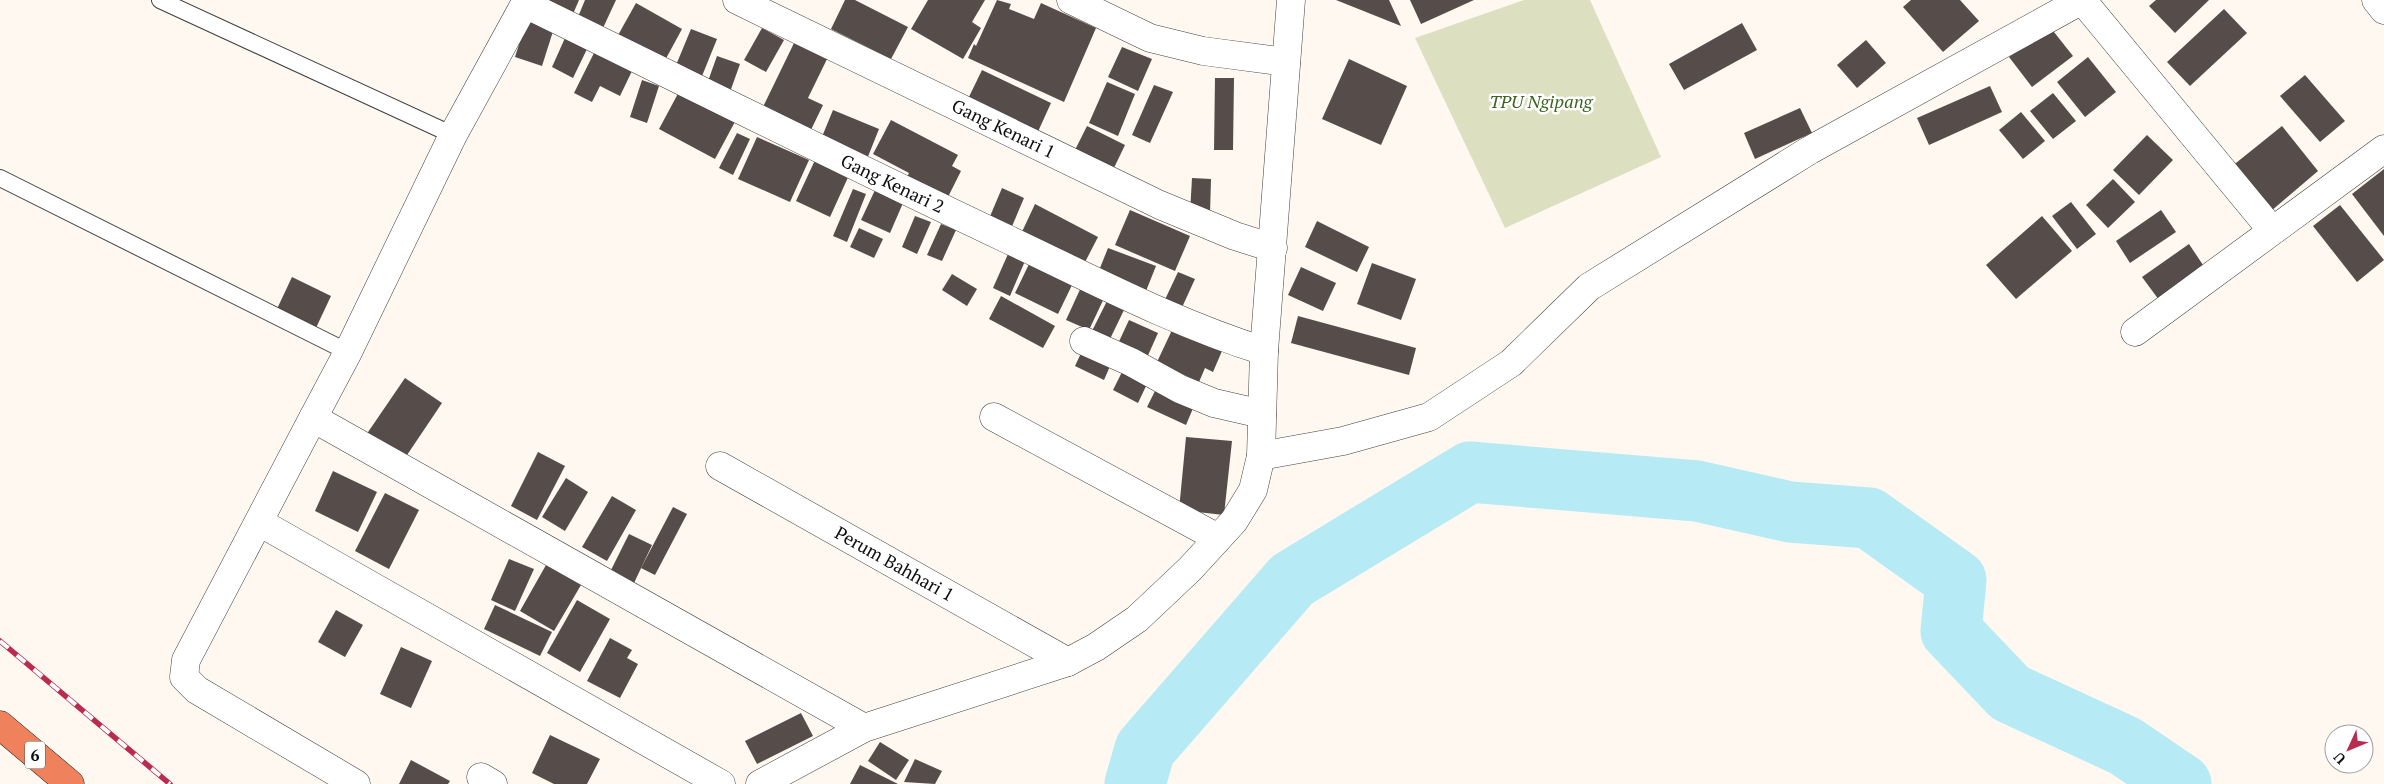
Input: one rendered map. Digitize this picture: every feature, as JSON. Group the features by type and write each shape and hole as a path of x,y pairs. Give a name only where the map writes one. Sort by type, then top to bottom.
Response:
{"highway":[{"name":"6","path":"0,725 70,784"}],"street":[{"name":"Gang Kenari 1","path":"737,0 1160,205 1235,236 1273,248"},
{"path":"760,784 864,728 1068,662 1096,647 1137,619 1190,569 1243,509 1255,482 1261,456 1264,351 1291,0"},
{"path":"1261,456 1343,441 1429,416 1511,363 1589,288 1810,150 2082,0 2271,230"},
{"path":"2376,0 2384,10"},
{"path":"1075,1 1150,38 1203,52 1286,62"},
{"path":"356,784 197,690 184,677 186,660 348,352 453,135 526,2"},
{"name":"Gang Kenari 2","path":"526,2 854,167 1215,336 1264,351"},
{"path":"2135,332 2271,230 2384,149"},
{"path":"1084,341 1214,403 1262,414"},
{"path":"994,416 1218,538"},
{"path":"313,418 864,728"},
{"name":"Perum Bahhari 1","path":"720,466 1068,662"},
{"path":"260,522 721,784"}],"lane":[{"path":"160,0 453,135"},
{"path":"0,178 348,352"}],"green space":[{"name":"TPU Ngipang","path":"1524,0 1590,0 1661,157 1505,228 1415,38"}],"building":[{"path":"544,0 579,0 573,14"},
{"path":"585,0 616,0 603,28 578,17"},
{"path":"845,0 855,0 908,27 891,59 831,29"},
{"path":"928,0 985,0 972,22 981,28 963,59 911,29"},
{"path":"997,0 1011,4 1009,9 1034,19 1041,3 1096,28 1064,102 968,58 974,44 976,46"},
{"path":"1336,0 1389,0 1401,26"},
{"path":"1410,0 1474,0 1421,24"},
{"path":"1911,0 1960,0 1979,21 1943,52 1903,7"},
{"path":"2156,0 2209,0 2175,33 2149,6"},
{"path":"636,3 682,29 663,64 617,37"},
{"path":"2224,9 2247,33 2190,86 2167,62"},
{"path":"528,16 555,25 542,66 515,57"},
{"path":"1742,23 1757,50 1684,90 1669,64"},
{"path":"2050,27 2073,56 2032,87 2009,57"},
{"path":"762,28 784,40 766,72 744,60"},
{"path":"691,29 717,39 700,81 674,70"},
{"path":"565,38 588,47 573,78 552,67"},
{"path":"1866,40 1886,63 1857,88 1837,65"},
{"path":"795,41 828,57 808,98 823,105 808,136 760,113"},
{"path":"1122,47 1152,59 1138,91 1108,77"},
{"path":"595,51 632,71 620,96 600,86 592,102 574,93"},
{"path":"717,56 740,64 730,92 707,84"},
{"path":"2088,57 2116,92 2085,117 2057,82"},
{"path":"1349,59 1407,86 1381,145 1322,119"},
{"path":"982,70 1051,103 1036,136 966,103"},
{"path":"2305,75 2345,121 2320,142 2280,96"},
{"path":"1215,78 1234,78 1233,150 1214,150"},
{"path":"642,80 659,86 647,123 630,117"},
{"path":"1107,82 1135,94 1118,136 1089,123"},
{"path":"1154,85 1173,92 1150,143 1132,135"},
{"path":"1990,86 2002,112 1929,145 1917,118"},
{"path":"681,88 737,118 715,159 659,129"},
{"path":"2053,93 2076,121 2053,139 2030,111"},
{"path":"1800,108 1812,133 1755,159 1744,133"},
{"path":"833,110 879,129 865,164 819,144"},
{"path":"2021,112 2045,141 2023,159 1999,130"},
{"path":"891,120 958,155 952,166 961,171 945,203 905,181 909,173 873,154"},
{"path":"1087,126 1125,145 1112,172 1073,154"},
{"path":"2282,126 2318,171 2264,217 2226,171"},
{"path":"737,133 750,139 733,175 719,168"},
{"path":"2147,135 2173,160 2139,195 2113,170"},
{"path":"757,137 809,160 790,202 738,179"},
{"path":"816,158 850,173 830,217 796,201"},
{"path":"2384,169 2384,236 2352,194"},
{"path":"1192,178 1211,179 1210,214 1190,213"},
{"path":"2113,179 2135,202 2108,228 2086,205"},
{"path":"1002,188 1024,198 1010,231 988,221"},
{"path":"853,189 866,194 847,242 833,236"},
{"path":"875,190 903,203 890,233 861,220"},
{"path":"2071,202 2096,234 2077,249 2052,216"},
{"path":"1035,204 1098,237 1082,268 1020,236"},
{"path":"2340,205 2384,260 2357,282 2313,226"},
{"path":"1130,210 1190,236 1175,271 1115,245"},
{"path":"2161,210 2176,232 2130,263 2116,241"},
{"path":"915,216 931,222 917,254 902,247"},
{"path":"2042,216 2072,251 2016,299 1986,265"},
{"path":"1317,221 1369,247 1357,272 1305,247"},
{"path":"941,224 956,230 942,261 927,255"},
{"path":"859,228 883,239 874,258 850,247"},
{"path":"2189,244 2205,268 2159,300 2142,277"},
{"path":"1108,248 1156,266 1144,296 1096,278"},
{"path":"1008,254 1025,261 1010,296 993,288"},
{"path":"1030,262 1073,283 1058,314 1015,293"},
{"path":"1372,263 1416,279 1401,320 1357,304"},
{"path":"1301,267 1336,283 1323,311 1288,295"},
{"path":"1178,272 1195,279 1179,314 1162,306"},
{"path":"952,274 977,289 967,306 942,290"},
{"path":"292,277 331,296 315,330 276,311"},
{"path":"1083,283 1106,294 1089,330 1066,320"},
{"path":"1001,296 1055,326 1043,348 989,319"},
{"path":"1108,299 1125,308 1109,341 1091,333"},
{"path":"1298,316 1416,348 1409,375 1291,343"},
{"path":"1129,320 1158,333 1145,362 1116,348"},
{"path":"1173,328 1222,351 1213,372 1205,368 1199,382 1157,362"},
{"path":"1082,351 1111,364 1104,380 1075,366"},
{"path":"1122,372 1147,384 1138,403 1113,390"},
{"path":"405,378 442,403 401,464 364,438"},
{"path":"1156,389 1194,406 1186,425 1147,407"},
{"path":"1186,437 1232,441 1224,515 1179,510"},
{"path":"538,452 565,466 537,520 511,506"},
{"path":"333,471 377,492 358,532 315,511"},
{"path":"566,478 588,492 565,531 542,517"},
{"path":"385,493 419,510 389,569 355,551"},
{"path":"612,496 636,510 607,561 582,547"},
{"path":"673,507 687,514 655,575 641,568"},
{"path":"629,534 652,545 634,583 610,572"},
{"path":"509,559 534,569 515,611 491,600"},
{"path":"546,565 581,585 554,631 520,611"},
{"path":"577,600 610,619 580,672 547,653"},
{"path":"495,605 552,632 540,656 484,629"},
{"path":"336,610 363,625 345,657 318,642"},
{"path":"610,638 632,650 627,658 638,664 620,698 587,681"},
{"path":"401,647 432,661 411,708 380,694"},
{"path":"801,713 813,736 757,764 745,741"},
{"path":"550,735 600,759 587,784 554,784 532,773"},
{"path":"880,742 909,760 896,780 868,761"},
{"path":"915,759 942,771 935,784 904,782"},
{"path":"411,760 450,781 448,784 399,784"},
{"path":"860,765 898,784 850,784"}],"waterway":[{"path":"1135,784 1145,749 1292,580 1470,472 1697,491 1790,512 1869,518 1956,580 1951,631 2010,693 2125,746 2181,784"}],"railway":[{"path":"0,641 170,784"}]}
